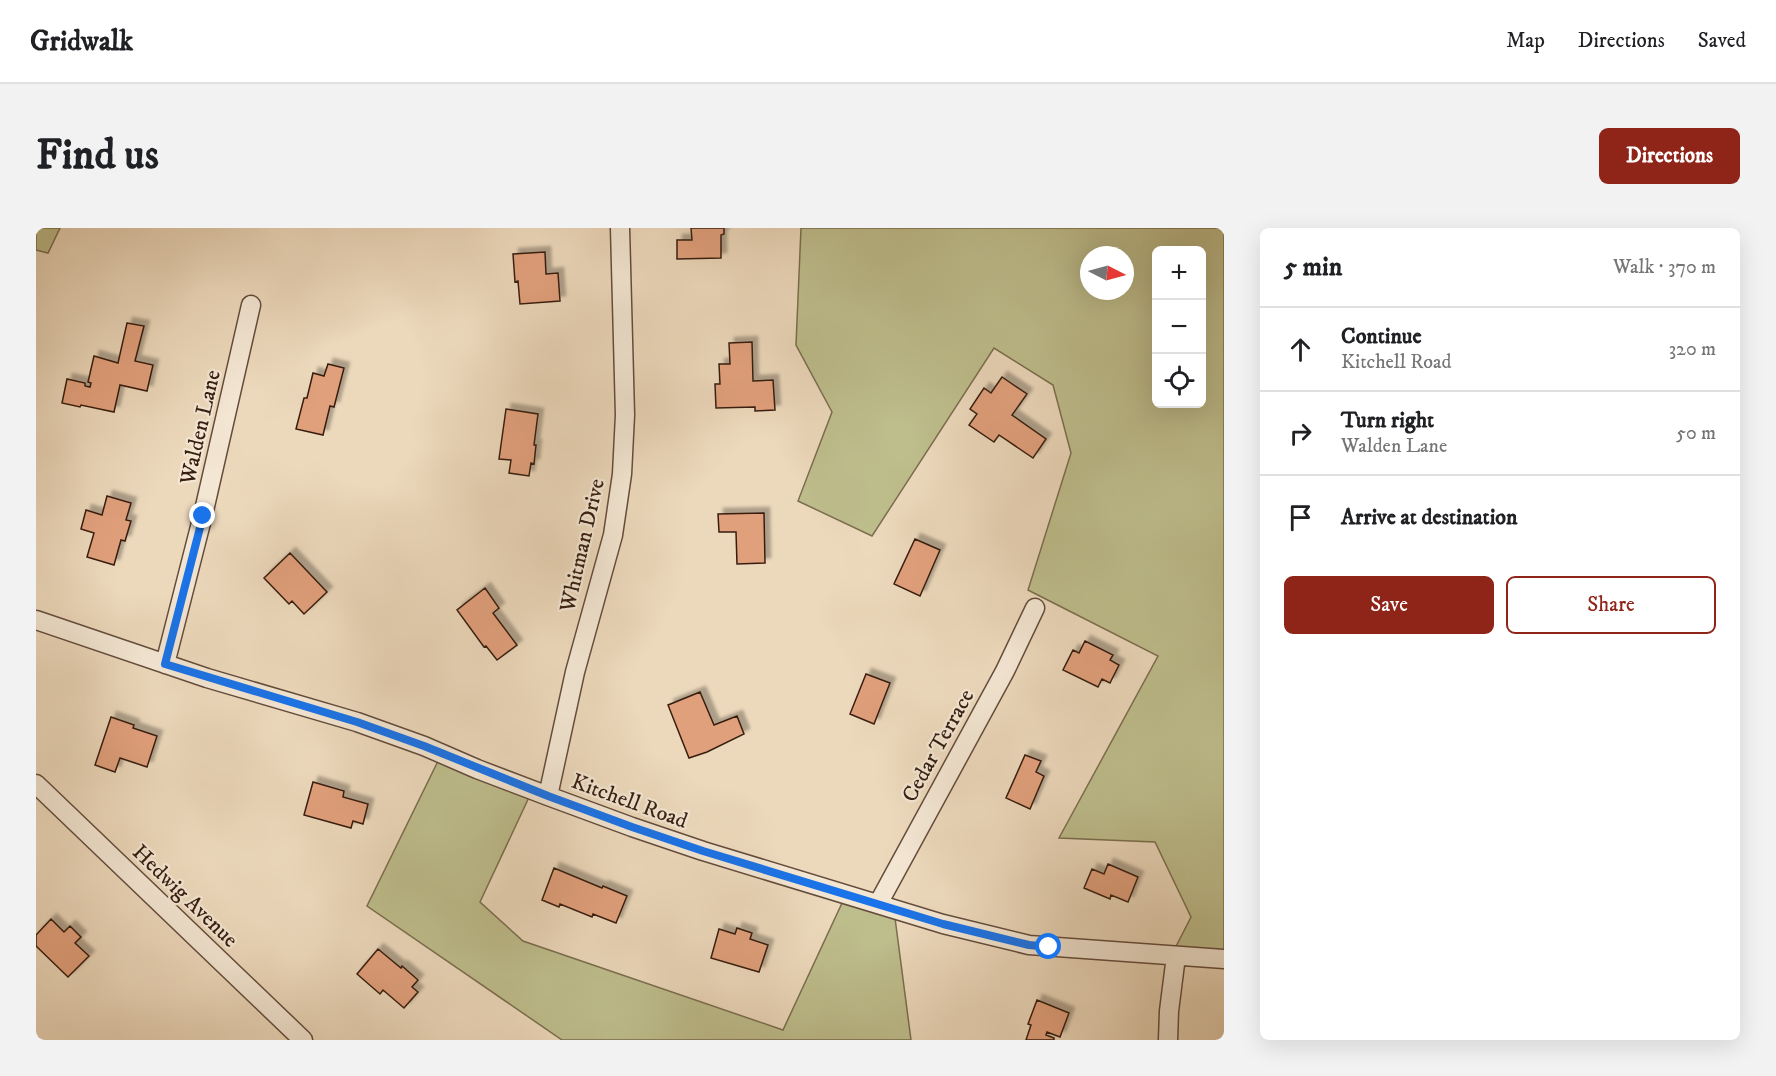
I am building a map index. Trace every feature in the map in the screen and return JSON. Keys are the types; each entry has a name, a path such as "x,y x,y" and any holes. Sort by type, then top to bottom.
{"street":[{"name":"Whitman Drive","path":"548,796 575,672 613,535 622,474 625,415 620,228"},
{"name":"Walden Lane","path":"165,664 203,516 251,305"},
{"name":"Cedar Terrace","path":"878,904 1005,671 1035,608"},
{"name":"Kitchell Road","path":"36,621 390,734 548,796 703,851 943,924 1029,945 1224,959"},
{"name":"Hedwig Avenue","path":"36,784 303,1040"},
{"path":"1168,1040 1176,956"}],"shaded area":[{"path":"36,228 60,228 48,253 36,250"},
{"path":"801,228 1224,228 1224,967 1167,964 1191,917 1155,842 1059,838 1158,656 1028,590 1071,453 1053,385 994,348 872,536 798,501 832,412 796,345"},
{"path":"440,757 531,793 480,902 523,941 783,1030 843,901 895,918 911,1040 562,1040 367,906"}],"building":[{"path":"691,228 724,228 724,234 721,235 721,258 677,259 677,240 692,240"},
{"path":"545,252 546,274 558,273 560,301 520,304 518,281 515,282 513,254"},
{"path":"127,323 144,326 135,361 153,365 147,391 120,385 114,412 62,403 67,379 85,383 85,386 90,387 91,383 88,382 94,356 118,363"},
{"path":"752,342 753,381 773,380 775,410 755,411 755,407 716,408 715,384 720,384 719,364 730,364 729,343"},
{"path":"328,364 344,368 334,407 330,406 323,435 296,429 313,373 324,376"},
{"path":"1002,377 1027,394 1012,415 1046,439 1033,458 999,435 994,442 969,425 977,414 970,409 984,388 991,393"},
{"path":"506,409 538,414 534,464 531,463 529,476 509,473 511,460 499,459"},
{"path":"107,496 131,503 126,520 131,521 125,541 121,540 114,565 87,557 94,533 81,529 86,510 102,515"},
{"path":"764,513 765,563 737,564 736,532 719,532 718,514"},
{"path":"915,539 940,550 920,596 894,584"},
{"path":"290,553 327,592 304,614 292,601 289,604 264,578"},
{"path":"485,588 499,608 493,613 517,645 497,660 486,646 484,647 457,610"},
{"path":"1085,641 1113,655 1110,660 1119,665 1110,683 1102,679 1098,687 1063,670 1073,650 1079,653"},
{"path":"866,674 890,683 874,724 850,714"},
{"path":"700,692 714,725 737,716 744,734 689,758 668,705"},
{"path":"111,717 157,736 147,767 120,758 115,772 95,765"},
{"path":"1025,755 1041,761 1036,772 1044,776 1030,809 1006,798"},
{"path":"313,782 344,791 343,797 368,804 363,824 353,821 351,828 304,815"},
{"path":"1108,864 1138,877 1128,902 1111,895 1110,899 1084,888 1092,869 1104,874"},
{"path":"554,868 627,896 616,923 542,900"},
{"path":"51,919 64,932 70,926 81,937 75,943 89,956 68,977 36,946 36,935"},
{"path":"737,928 752,933 750,939 768,945 759,972 711,958 719,929 735,934"},
{"path":"378,949 418,980 412,987 418,992 404,1008 383,990 380,994 357,974"},
{"path":"1037,1000 1069,1013 1060,1037 1047,1032 1046,1035 1054,1040 1026,1040 1031,1025 1028,1024"}],"route":[{"path":"203,516 165,664 357,722 424,746 548,796 703,851 943,924 1029,945 1049,947"}]}
